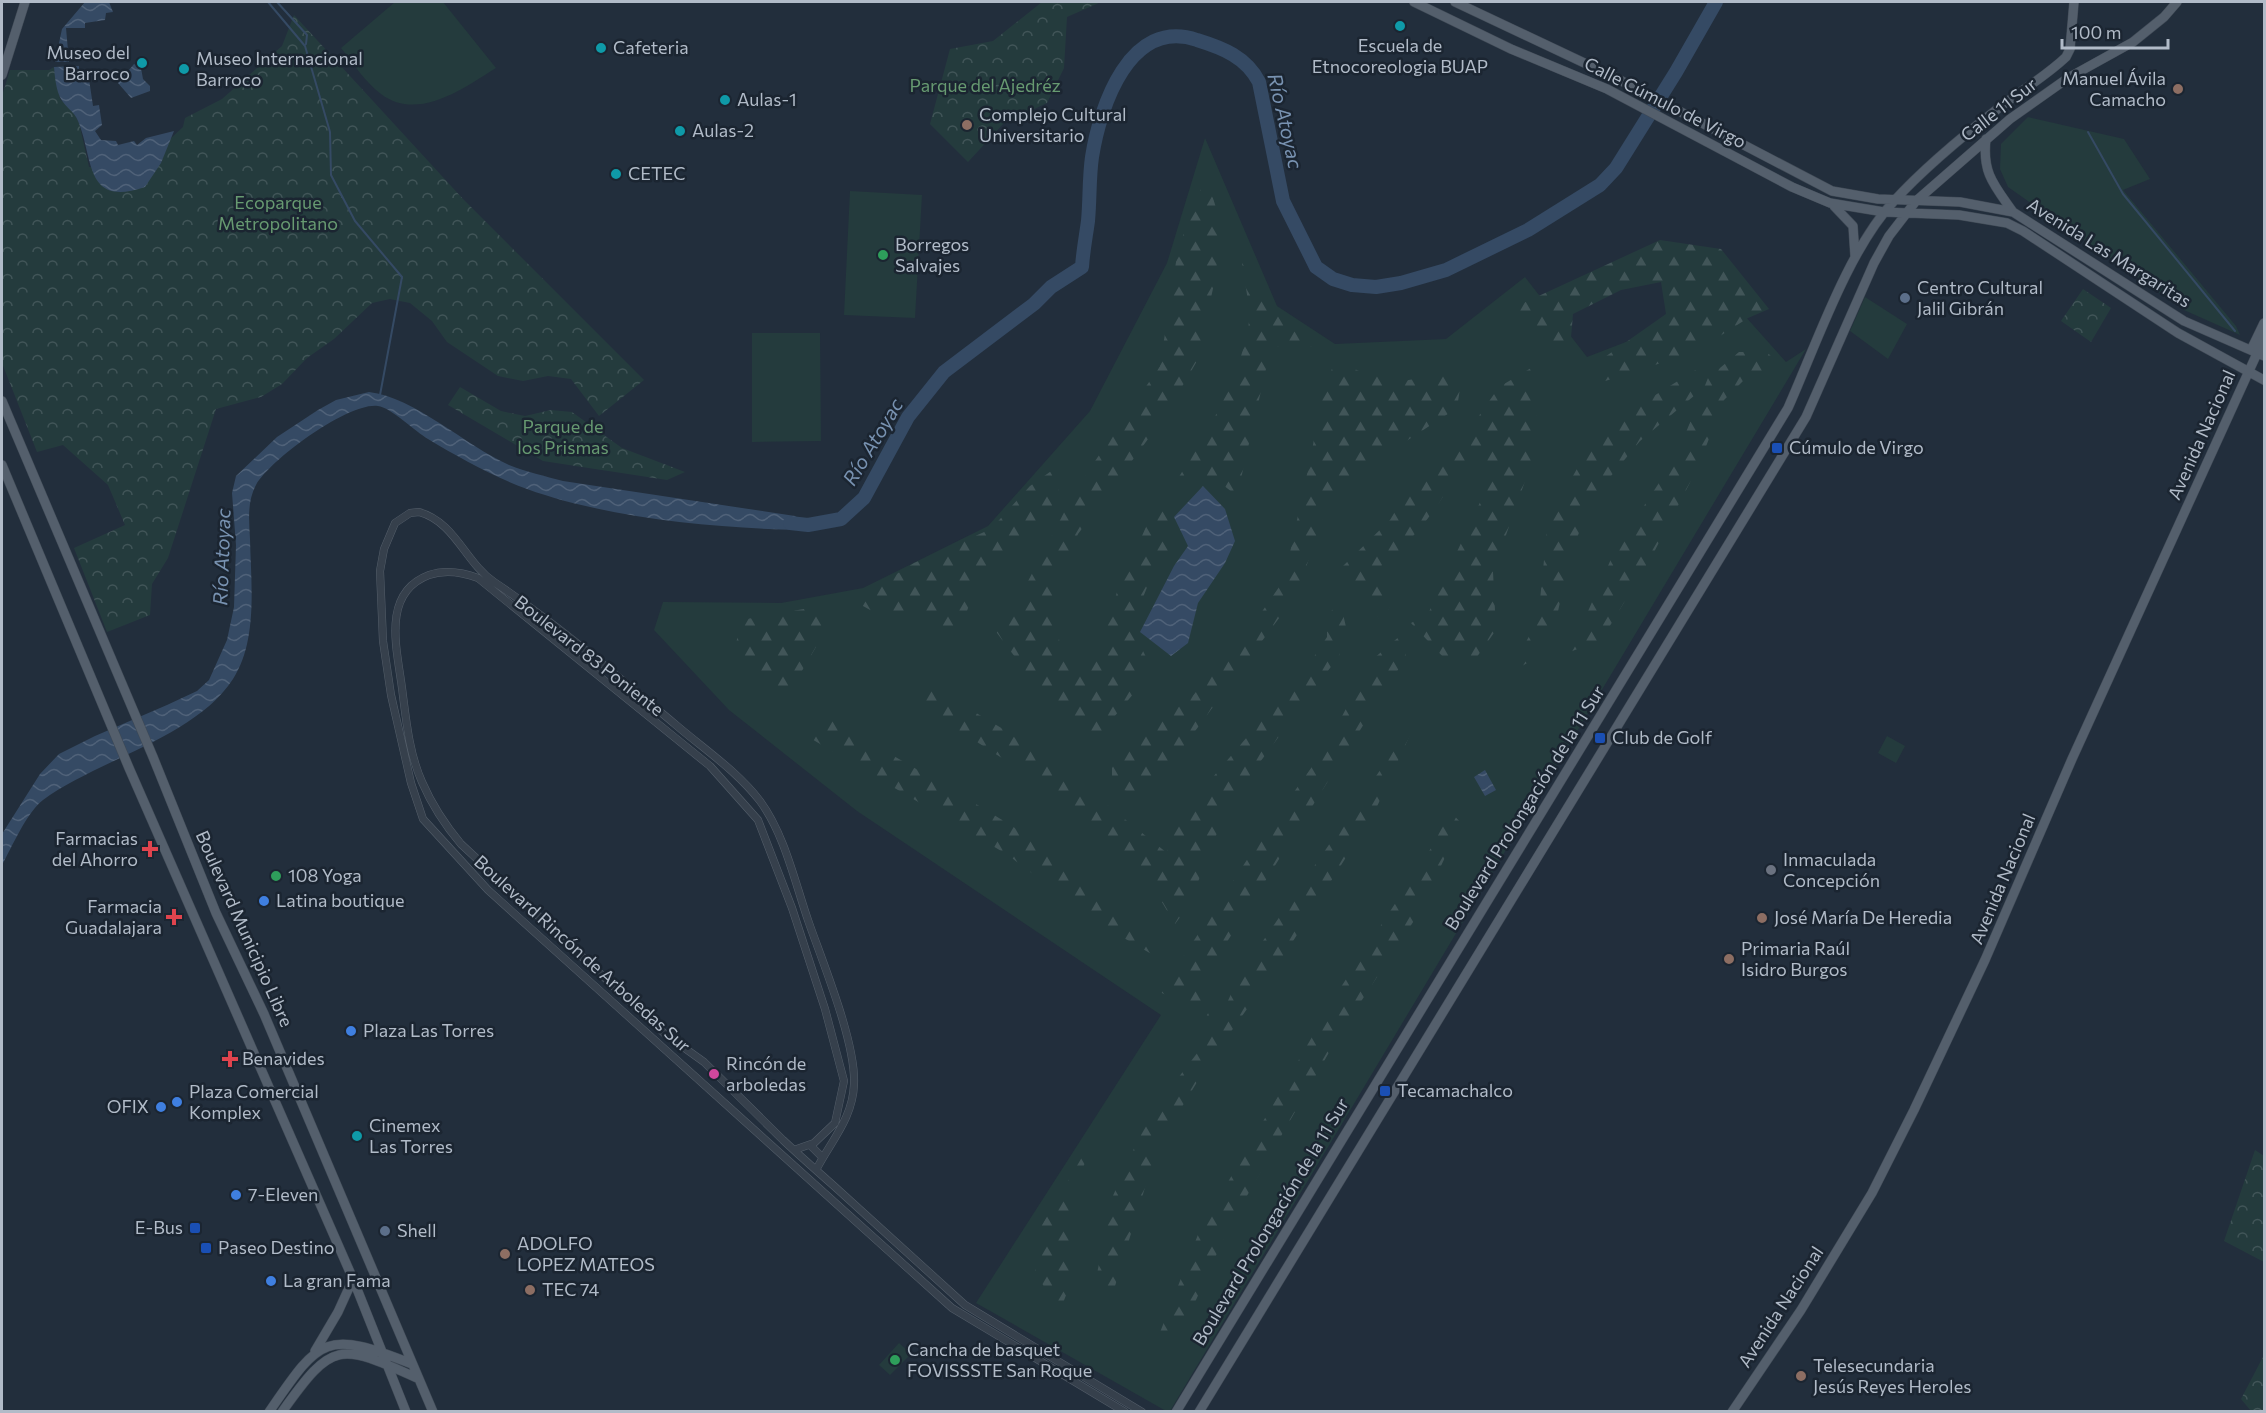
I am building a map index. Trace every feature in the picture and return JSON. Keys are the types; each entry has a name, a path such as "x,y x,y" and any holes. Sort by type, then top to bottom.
{"main road":[{"path":"2,75 26,2"},
{"name":"Calle Cúmulo de Virgo","path":"1414,2 1511,49 1607,89 1792,187 1830,203 1884,212 1906,213"},
{"name":"Calle Cúmulo de Virgo","path":"1455,2 1614,77 1832,191 1856,197 1894,200"},
{"name":"Calle 11 Sur","path":"1884,212 1937,160 2066,57 2070,49 2074,2"},
{"name":"Calle 11 Sur","path":"1906,213 1950,169 1986,139 2068,78 2133,42 2178,2"},
{"path":"1986,139 1984,158 1987,174 2013,212"},
{"path":"1937,160 1950,169"},
{"name":"Avenida Las Margaritas","path":"1894,200 1960,202 2013,212 2184,321 2257,353"},
{"path":"1830,203 1847,218 1852,226 1855,256"},
{"name":"Boulevard Prolongación de la 11 Sur","path":"1176,1412 1788,408 1855,256 1884,212"},
{"name":"Avenida Las Margaritas","path":"1906,213 1959,215 2007,224 2024,231 2178,333 2265,380"},
{"name":"Boulevard Prolongación de la 11 Sur","path":"1199,1412 1806,417 1874,263 1889,236 1906,213"},
{"name":"Avenida Nacional","path":"2257,353 2265,323"},
{"name":"Avenida Nacional","path":"1732,1412 1813,1291 1872,1193 1914,1110 1985,960 2072,759 2265,338"},
{"name":"Boulevard Municipio Libre","path":"2,401 153,757 216,914 264,1014 417,1378 434,1412"},
{"path":"2,465 129,768 353,1279 406,1412"},
{"path":"315,1352 342,1306 353,1279"},
{"path":"269,1412 305,1360 330,1345 349,1344 380,1351 412,1364"},
{"path":"282,1412 316,1367 330,1357 354,1354 417,1378"}],"street":[{"name":"Boulevard 83 Poniente","path":"454,855 423,819 411,783 391,695 383,641 380,571 384,549 395,523 410,513 430,515 452,533 482,574 546,617 619,677 750,789 769,816 780,841 836,1004 853,1066 855,1083 848,1116 816,1170"},
{"name":"Boulevard 83 Poniente","path":"461,844 444,825 421,780 406,725 396,637 397,608 401,597 422,578 448,571 464,572 478,578 710,766 749,807 770,846 825,1009 842,1071 843,1091 835,1123 810,1146"},
{"path":"538,626 546,617"},
{"path":"611,687 619,677"},
{"name":"Boulevard Rincón de Arboledas Sur","path":"461,844 665,1034 704,1062 783,1140 965,1305 1142,1412"},
{"name":"Boulevard Rincón de Arboledas Sur","path":"454,855 488,890 960,1314 1125,1412"},
{"path":"825,1009 836,1004"},
{"path":"776,1148 783,1140"},
{"path":"794,1150 810,1146 822,1157"}],"green space":[{"path":"395,2 443,2 496,68 455,92 425,103 410,105 395,102 381,94 364,78 341,48"},
{"name":"Parque del Ajedréz","path":"1042,2 1101,2 1067,17 1064,68 1047,103 1003,124 968,162 930,124 950,49 993,41"},
{"name":"Ecoparque Metropolitano","path":"294,15 463,199 644,380 599,416 571,379 548,376 523,381 498,376 447,342 432,321 410,303 390,299 372,303 334,339 307,358 282,384 261,397 216,409 168,558 152,584 150,615 107,632 74,548 125,525 108,485 63,445 37,452 2,363 2,96 10,70 49,70 54,67 60,99 73,111 79,123 89,167 161,163 168,141 183,127 185,118 222,99 282,46"},
{"path":"2028,117 2124,139 2150,179 2123,190 2236,326 2240,335 2184,310 2008,187 2000,169 2001,144"},
{"path":"1205,138 1277,306 1335,344 1446,339 1525,277 1587,357 1675,323 1736,306 1786,362 1806,349 1170,1411 1166,1411 976,1303 1161,1015 857,811 729,710 654,630 663,602 781,603 863,588 988,526 1090,411 1167,263"},
{"path":"1206,175 1220,221 1216,275 1197,361 1165,416 1078,534 1052,592 1062,659 1072,661 1097,659 1117,592 1150,518 1168,502 1175,548 1152,575 1131,627 1149,663 1139,687 1104,729 1095,745 1054,709 991,625 1016,604 1078,486 1160,366 1178,249"},
{"name":"Borregos Salvajes","path":"850,191 922,195 915,318 844,315"},
{"path":"1660,240 1721,249 1769,309 1748,318 1695,352 1596,384 1602,359 1666,314 1661,282 1621,290 1573,314 1570,349 1544,345 1515,307"},
{"path":"1242,263 1285,326 1324,347 1271,347 1237,496 1218,481 1194,474 1175,483 1219,409 1237,369 1249,321"},
{"path":"2083,289 2111,308 2091,342 2061,321"},
{"path":"1865,297 1907,324 1888,359 1850,331"},
{"path":"752,333 820,333 821,441 752,442"},
{"path":"1739,352 1767,352 1782,368 1746,378 1724,400 1698,467 1652,556 1602,639 1570,652 1615,550 1676,457 1708,378"},
{"path":"1336,360 1361,372 1399,382 1438,374 1461,382 1457,408 1348,479 1326,508 1297,594 1181,750 1141,796 1112,786 1112,750 1189,700 1247,633 1284,580 1312,451 1322,391"},
{"path":"1702,366 1695,395 1640,441 1592,499 1570,556 1557,616 1531,661 1509,673 1538,620 1548,520 1582,460 1628,412"},
{"path":"1531,368 1538,426 1531,464 1493,572 1496,630 1474,661 1445,659 1411,623 1428,614 1483,496 1483,464 1461,467 1425,522 1405,545 1380,567 1390,606 1382,623 1343,566 1390,520 1416,477 1467,433 1499,387"},
{"name":"Parque de los Prismas","path":"460,387 501,411 525,416 551,410 572,412 622,448 685,472 667,480 543,461 448,405"},
{"path":"1064,462 1056,502 979,575 963,623 953,639 921,614 881,616 854,601 914,563 991,529 1030,486"},
{"path":"1340,601 1346,627 1339,656 1228,805 1189,905 1175,924 1144,872 1061,796 907,697 926,683 1003,729 1096,796 1167,853 1173,824 1310,663 1327,637 1327,616"},
{"path":"821,606 823,635 796,681 779,694 748,663 736,644 741,620"},
{"path":"1401,635 1406,657 1198,988 1210,1018 1160,992 1264,834 1324,750 1372,660"},
{"path":"1422,709 1374,813 1276,968 1208,1064 1157,1148 1112,1296 1095,1284 1112,1198 1148,1117 1215,1030 1239,976"},
{"path":"828,718 1043,846 1069,865 1118,908 1160,959 1093,920 1008,855 810,738"},
{"path":"1887,736 1905,746 1896,763 1878,753"},
{"path":"1449,810 1461,823 1419,913 1339,1035 1228,1229 1191,1311 1152,1353 1199,1232 1341,987 1435,842"},
{"path":"1100,1127 1069,1201 1072,1280 1059,1313 1035,1271 1037,1233"},
{"path":"2255,1150 2264,1156 2264,1262 2224,1241"},
{"name":"Cancha de basquet FOVISSSTE San Roque","path":"899,1343 911,1354 890,1375 879,1365"},
{"path":"2264,1355 2264,1411 2251,1411 2241,1399"}],"water":[{"path":"85,2 109,2 113,12 106,13 105,20 85,23 85,28 66,28 69,62 55,62 62,29"},
{"path":"134,64 141,68 143,79 150,86 150,91 131,98 118,83"},
{"path":"79,66 79,80 89,79 93,106 99,105 102,125 95,131 101,140 116,141 118,145 134,141 137,145 146,138 174,131 161,163 145,187 125,192 111,191 101,185 95,176 78,121 61,99 55,80 54,67"},
{"path":"369,392 386,396 422,412 492,457 529,472 563,481 795,516 808,525 799,530 697,524 626,514 558,499 527,489 464,460 428,439 383,407 365,407 348,413 293,448 264,474 253,491 249,511 252,593 250,629 241,664 233,679 216,699 195,717 171,732 90,772 43,800 26,821 2,865 2,834 40,774 59,754 197,691 209,680 227,640 234,607 236,545 232,493 236,476 277,437 318,410 336,400"},
{"path":"1203,486 1225,509 1235,541 1225,563 1198,603 1188,643 1171,656 1140,632 1174,566 1188,546 1174,517"},
{"path":"1485,770 1496,790 1485,796 1474,777"}],"waterway":[{"path":"268,2 305,46 330,132 331,175 355,221 402,277 380,395"},
{"path":"277,2 307,35 306,44"},
{"name":"Río Atoyac","path":"790,523 808,525 841,519 864,498 908,417 944,372 1034,304 1051,287 1082,267 1088,221 1092,157 1102,114 1122,71 1136,53 1153,41 1174,36 1216,46 1241,60 1254,73 1259,82 1283,201 1316,267 1333,279 1352,285 1376,287 1401,283 1446,270 1528,230 1600,185 1616,168 1676,72 1716,2"},
{"path":"2088,132 2123,194 2235,331"}],"place":[{"name":"Escuela de Etnocoreologia BUAP","path":"1400,26"},
{"name":"Cafeteria","path":"601,48"},
{"name":"Museo del Barroco","path":"142,63"},
{"name":"Museo Internacional Barroco","path":"184,69"},
{"name":"Manuel Ávila Camacho","path":"2178,89"},
{"name":"Aulas-1","path":"725,100"},
{"name":"Complejo Cultural Universitario","path":"967,125"},
{"name":"Aulas-2","path":"680,131"},
{"name":"CETEC","path":"616,174"},
{"name":"Borregos Salvajes","path":"883,255"},
{"name":"Centro Cultural Jalil Gibrán","path":"1905,298"},
{"name":"Cúmulo de Virgo","path":"1777,448"},
{"name":"Club de Golf","path":"1600,738"},
{"name":"Farmacias del Ahorro","path":"150,849"},
{"name":"Inmaculada Concepción","path":"1771,870"},
{"name":"108 Yoga","path":"276,876"},
{"name":"Latina boutique","path":"264,901"},
{"name":"Farmacia Guadalajara","path":"174,917"},
{"name":"José María De Heredia","path":"1762,918"},
{"name":"Primaria Raúl Isidro Burgos","path":"1729,959"},
{"name":"Plaza Las Torres","path":"351,1031"},
{"name":"Benavides","path":"230,1059"},
{"name":"Rincón de arboledas","path":"714,1074"},
{"name":"Tecamachalco","path":"1385,1091"},
{"name":"Plaza Comercial Komplex","path":"177,1102"},
{"name":"OFIX","path":"161,1107"},
{"name":"Cinemex Las Torres","path":"357,1136"},
{"name":"7-Eleven","path":"236,1195"},
{"name":"E-Bus","path":"195,1228"},
{"name":"Shell","path":"385,1231"},
{"name":"Paseo Destino","path":"206,1248"},
{"name":"ADOLFO LOPEZ MATEOS","path":"505,1254"},
{"name":"La gran Fama","path":"271,1281"},
{"name":"TEC 74","path":"530,1290"},
{"name":"Cancha de basquet FOVISSSTE San Roque","path":"895,1360"},
{"name":"Telesecundaria Jesús Reyes Heroles","path":"1801,1376"}]}
